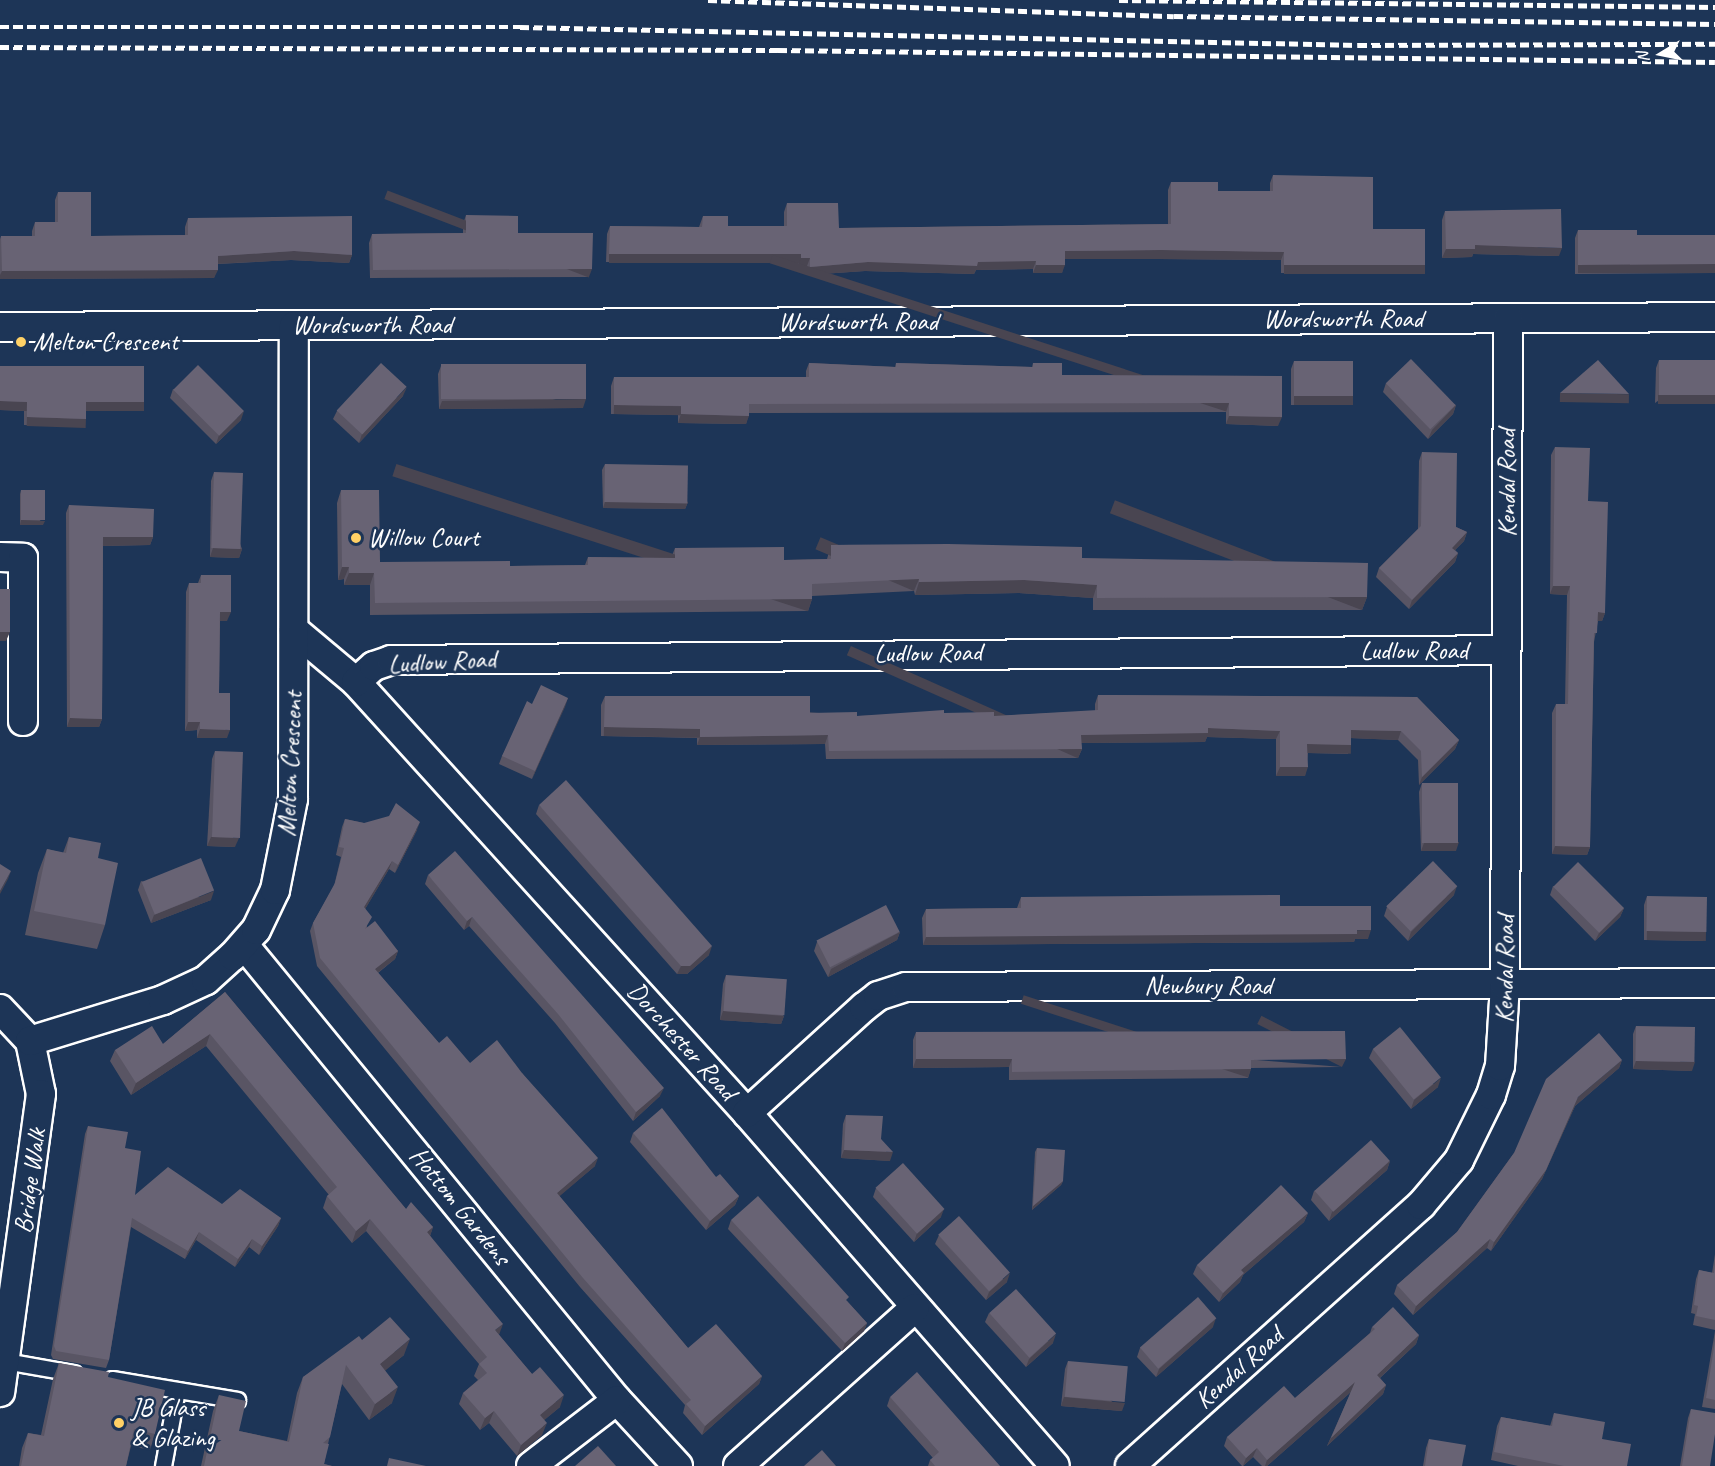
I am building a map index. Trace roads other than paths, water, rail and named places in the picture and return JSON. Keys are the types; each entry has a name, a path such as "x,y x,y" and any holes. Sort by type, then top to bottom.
{"street":[{"name":"Wordsworth Road","path":"0,327 1715,317"},
{"name":"Kendal Road","path":"1130,1466 1440,1184 1459,1160 1491,1095 1500,1066 1505,985 1508,318"},
{"name":"Melton Crescent","path":"30,1041 187,989 220,969 244,945 275,890 289,830 294,789 294,326"},
{"path":"0,556 23,558 23,721"},
{"name":"Dorchester Road","path":"294,630 356,681 747,1113 1055,1466"},
{"name":"Ludlow Road","path":"356,681 374,666 391,660 1506,650"},
{"name":"Hottom Gardens","path":"244,945 617,1400 678,1466"},
{"name":"Newbury Road","path":"747,1113 864,1007 878,996 906,987 1715,983"},
{"path":"0,1009 30,1041"},
{"name":"Bridge Walk","path":"0,1392 41,1094 39,1070 30,1041"},
{"path":"738,1466 915,1308"},
{"path":"531,1466 617,1400"}],"lane":[{"path":"5,1343 91,1376 240,1401"},
{"path":"163,1466 177,1390"}],"railway":[{"path":"708,0 1174,16 1715,24"},
{"path":"1119,0 1715,7"},
{"path":"0,27 520,27 1358,45 1715,44"},
{"path":"0,47 778,50 1715,62"}],"place":[{"name":"Melton Crescent","path":"21,342"},
{"name":"Willow Court","path":"356,538"},
{"name":"JB Glass & Glazing","path":"119,1423"}]}
